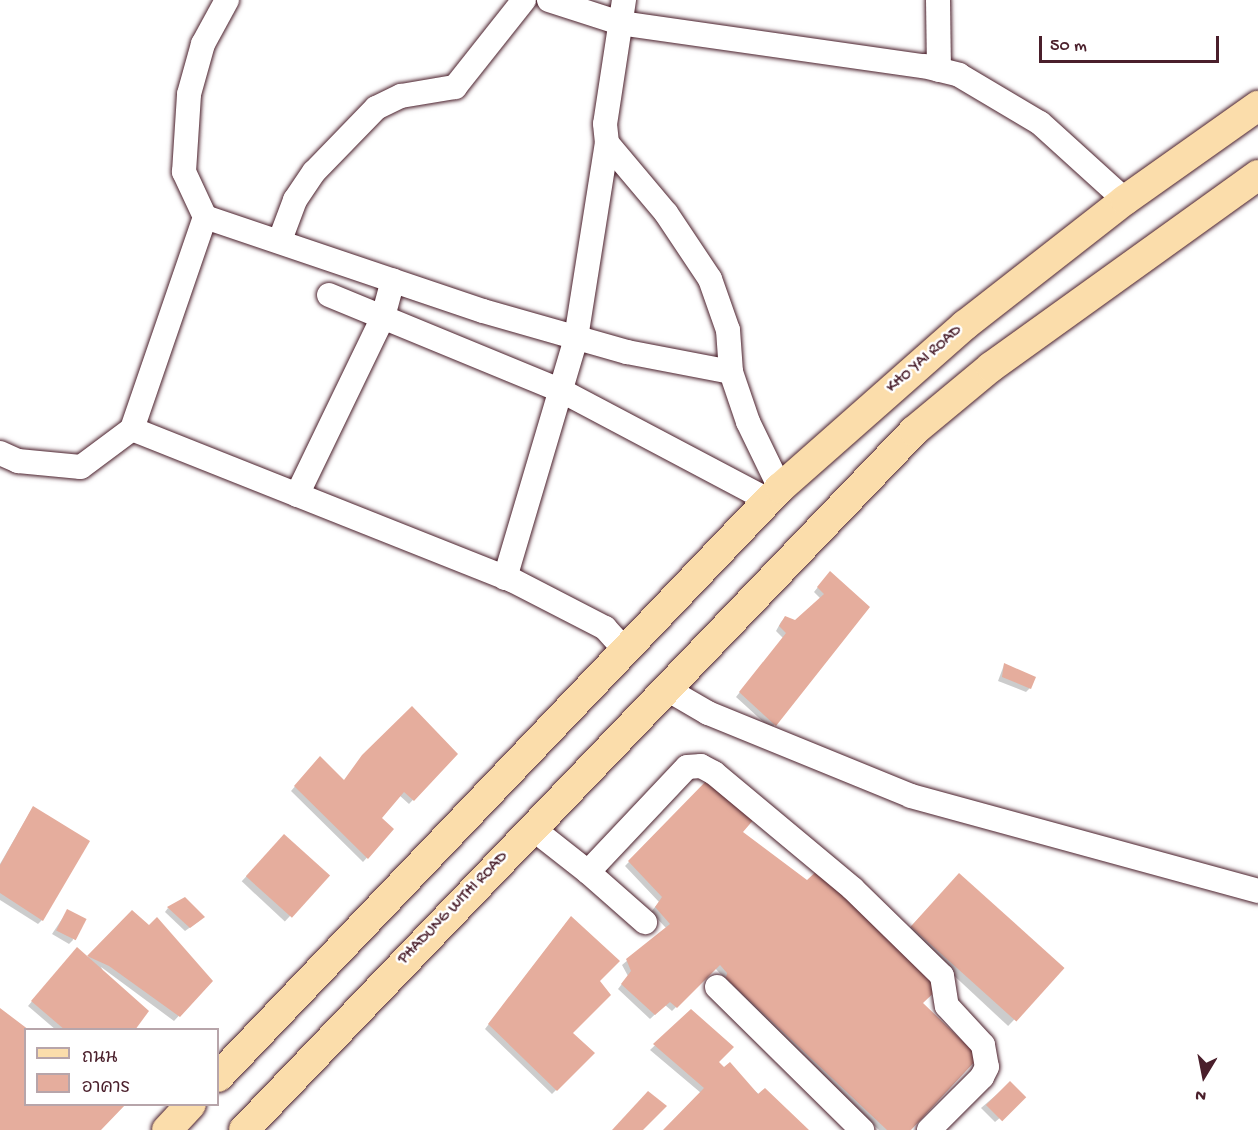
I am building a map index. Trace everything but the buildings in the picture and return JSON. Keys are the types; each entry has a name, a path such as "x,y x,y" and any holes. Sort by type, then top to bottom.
{"main road":[{"name":"KHO YAI ROAD","path":"625,650 774,494 965,325 1125,200 1258,106"},
{"path":"665,688 914,431 991,367 1258,175"},
{"path":"219,1076 625,650"},
{"name":"PHADUNG WITHI ROAD","path":"244,1130 665,688"},
{"path":"167,1130 189,1106"}],"street":[{"path":"0,453 18,461 81,467 132,429 205,217 184,172 189,94 203,44 227,0"},
{"path":"280,240 295,200 314,171 376,108 401,96 455,87 524,0"},
{"path":"549,0 959,75 1041,123 1125,200"},
{"path":"938,0 939,70"},
{"path":"505,578 576,338 607,142 605,124 622,12"},
{"path":"607,142 666,213 710,279 728,330 731,372 774,494"},
{"path":"205,217 280,240 483,311 627,352 731,372"},
{"path":"297,495 383,317 393,280"},
{"path":"329,295 560,390 774,494"},
{"path":"132,429 505,578 604,628 625,650"},
{"path":"665,688 708,713 911,796 1258,891"},
{"path":"588,872 687,767 701,766 714,773 853,889 942,976 947,1006 983,1045 987,1067 982,1077 929,1130"},
{"path":"532,828 588,872 645,922"},
{"path":"717,987 862,1130"}]}
